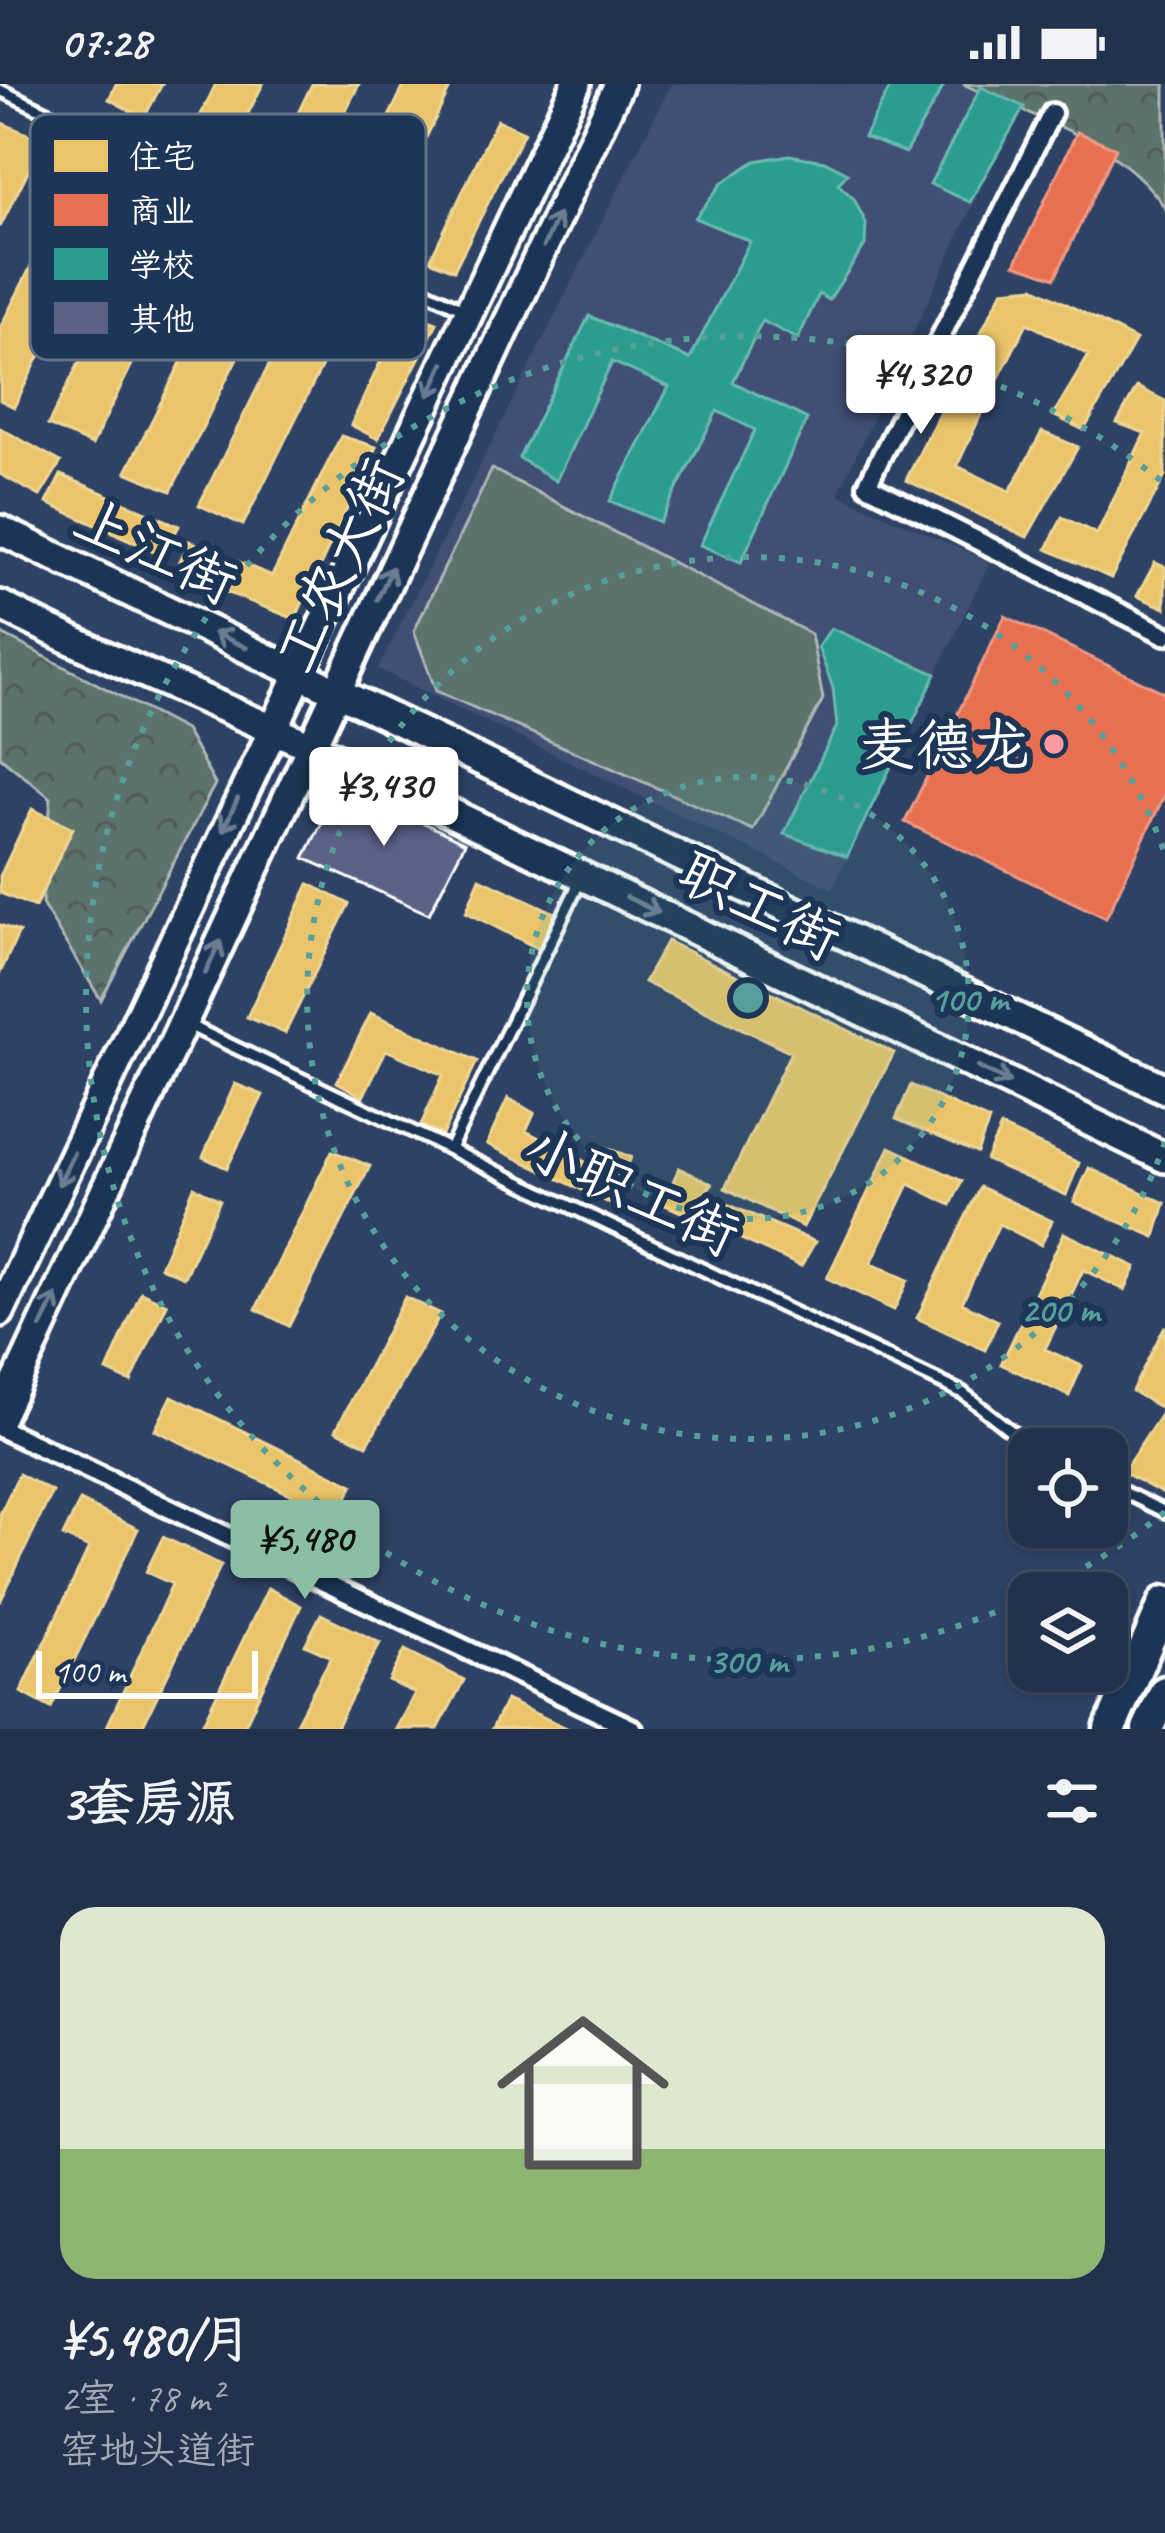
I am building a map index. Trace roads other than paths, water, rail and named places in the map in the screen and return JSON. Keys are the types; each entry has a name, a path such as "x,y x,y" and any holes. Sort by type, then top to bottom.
{"highway":[{"path":"1110,1729 1165,1603"},
{"path":"1148,1729 1165,1692"}],"main road":[{"name":"工农大街","path":"0,1312 576,84"},
{"name":"工农大街","path":"0,1417 619,84"},
{"name":"上江街","path":"0,530 336,689"},
{"name":"上江街","path":"0,605 92,652 310,746"},
{"name":"职工街","path":"336,689 1165,1089"},
{"name":"职工街","path":"310,746 1165,1158"}],"street":[{"path":"1052,113 867,485 1165,635"},
{"path":"0,1428 633,1729"}],"lane":[{"path":"0,90 51,114"},
{"path":"426,291 468,311"},
{"path":"449,1149 582,875"},
{"name":"小职工街","path":"183,1023 963,1393 1008,1428"},
{"path":"1128,1494 1165,1512"}],"place":[{"name":"麦德龙","path":"1054,744"}]}
